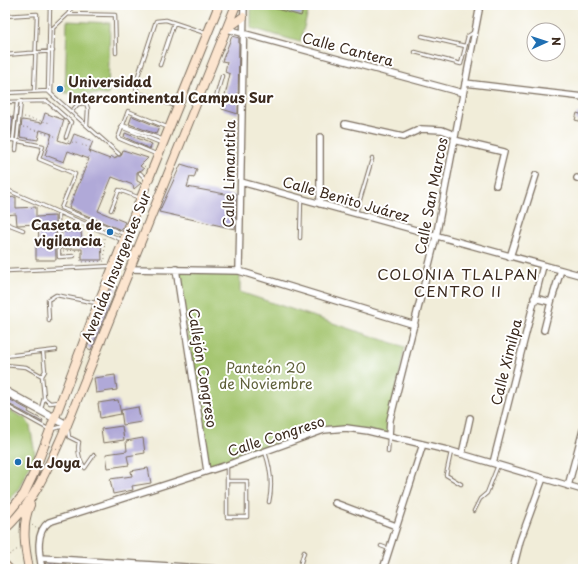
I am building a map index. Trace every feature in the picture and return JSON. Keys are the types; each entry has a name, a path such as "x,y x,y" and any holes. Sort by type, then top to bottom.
{"main road":[{"name":"Avenida Insurgentes Sur","path":"6,516 28,487 147,180 219,5"},
{"name":"Avenida Insurgentes Sur","path":"5,528 22,512 36,491 67,424 236,5"},
{"path":"227,28 243,17"},
{"path":"29,569 25,543 26,518 28,509 36,491"},
{"path":"5,565 9,569"}],"street":[{"name":"Calle Limantitla","path":"239,271 244,5"},
{"name":"Calle San Marcos","path":"389,436 390,420 436,237 480,5"},
{"name":"Calle Cantera","path":"227,28 463,93"},
{"path":"465,83 583,97"},
{"path":"345,124 403,137 421,129 442,130 455,137 504,152 496,185"},
{"path":"320,137 320,204"},
{"path":"510,257 536,174"},
{"name":"Calle Benito Juárez","path":"241,182 436,237 583,276"},
{"name":"Calle Ximilpa","path":"496,464 534,298 543,266"},
{"path":"129,269 239,271 415,325"},
{"name":"Callejón Congreso","path":"176,269 207,471"},
{"path":"544,330 561,270"},
{"path":"534,298 551,302"},
{"path":"5,391 67,424"},
{"path":"462,454 470,418"},
{"name":"Calle Congreso","path":"41,532 44,526 49,522 227,465 265,450 324,430 346,428 368,430 462,454 583,490"},
{"path":"568,486 583,430"},
{"path":"383,569 423,444"},
{"path":"513,569 520,541 543,478"},
{"path":"335,503 396,526"},
{"path":"41,532 40,558 42,569"},
{"path":"40,558 218,569"}],"lane":[{"path":"50,5 53,51 51,94"},
{"path":"48,91 51,28 68,14 72,5"},
{"path":"5,16 37,14 34,91"},
{"path":"68,14 115,15 116,53"},
{"path":"178,107 138,93 135,85 156,21 166,20 207,34"},
{"path":"160,65 174,23"},
{"path":"416,52 461,64 468,36 475,31"},
{"path":"422,36 465,46"},
{"path":"5,55 53,51"},
{"path":"199,97 215,101 222,76"},
{"path":"5,93 48,91 119,154"},
{"path":"5,102 47,100 71,122 66,137"},
{"path":"16,150 21,101"},
{"path":"13,140 17,102"},
{"path":"70,112 78,104 86,103 88,109 87,126"},
{"path":"158,155 118,138 121,126 128,111 169,128"},
{"path":"121,126 163,142"},
{"path":"5,140 13,140 43,146 39,159 75,174 60,208 124,242 134,255"},
{"path":"356,214 372,159"},
{"path":"140,173 147,180"},
{"path":"5,189 58,214 124,242"},
{"path":"111,210 119,190 140,198"},
{"path":"300,238 301,199"},
{"path":"58,214 59,257 74,256"},
{"path":"5,223 23,230"},
{"path":"7,271 114,266"},
{"path":"49,321 48,300 56,296 98,304"},
{"path":"5,356 56,350"},
{"path":"40,410 44,399 42,376 45,371 43,352"},
{"path":"5,365 26,366 42,376"},
{"path":"44,399 50,403 61,401"},
{"path":"5,405 50,430 67,424 69,437 79,442 78,449 82,464 85,468 94,455"},
{"path":"388,452 389,436"},
{"path":"265,450 271,471 271,494 269,502"},
{"path":"451,452 446,475 461,484"},
{"path":"474,511 480,499 487,493 496,464"},
{"path":"227,465 227,481 227,517 247,517 247,481 227,481"},
{"path":"381,546 389,550"},
{"path":"299,569 304,552"}],"path":[{"path":"5,115 16,116"},
{"path":"20,116 51,123"},
{"path":"31,129 79,144"},
{"path":"41,443 61,450"},
{"path":"26,518 41,532"},
{"path":"5,558 25,543"}],"green space":[{"path":"251,5 310,5 300,42 251,28"},
{"path":"67,21 110,23 108,95 65,93"},
{"name":"Panteón 20 de Noviembre","path":"178,271 240,273 240,292 405,347 387,435 366,430 323,429 208,470"},
{"name":"La Joya","path":"5,408 26,419 30,426 35,454 19,488 5,505"}],"building":[{"path":"305,5 301,16 266,6"},
{"path":"232,36 239,38 238,114 222,109 230,74 225,72 227,62 222,61"},
{"path":"45,113 64,120 58,140 70,144 74,134 93,141 89,151 110,159 111,156 115,159 117,156 121,156 123,150 148,158 140,166 144,169 137,172 137,181 141,183 134,189 133,185 112,177 98,211 125,222 121,230 69,208 89,159 68,151 64,162 45,155 52,134 40,130 38,140 20,137 22,120 42,123"},
{"path":"577,113 583,115 583,122 575,120"},
{"path":"5,116 13,117 11,135 5,135"},
{"path":"132,116 159,127 156,134 129,124"},
{"path":"125,133 152,144 150,149 124,137"},
{"path":"181,164 197,169 194,178 190,177 187,187 236,196 235,229 159,212"},
{"path":"16,197 16,208 36,207 36,217 55,216 56,260 36,260 36,243 39,243 38,224 17,225 16,214 5,215 5,198"},
{"path":"81,231 82,241 101,242 102,260 82,260 82,249 62,249 61,232"},
{"path":"112,285 117,287 91,350 87,348"},
{"path":"115,375 117,390 96,393 94,378"},
{"path":"5,397 29,410 28,412 43,420 42,422 5,402"},
{"path":"118,400 121,414 100,418 98,403"},
{"path":"138,407 141,422 123,425 121,410"},
{"path":"122,426 124,440 103,443 101,429"},
{"path":"143,438 145,453 127,456 129,465 108,468 106,454 127,451 126,441"},
{"path":"148,468 151,483 132,486 133,490 113,494 110,479 132,476 131,471"},
{"path":"45,563 66,564 66,569 47,569"}],"place":[{"name":"Universidad Intercontinental Campus Sur","path":"60,89"},
{"name":"Caseta de vigilancia","path":"110,232"},
{"name":"La Joya","path":"18,462"}],"district":[{"name":"COLONIA TLALPAN CENTRO II","path":"458,282"}]}
